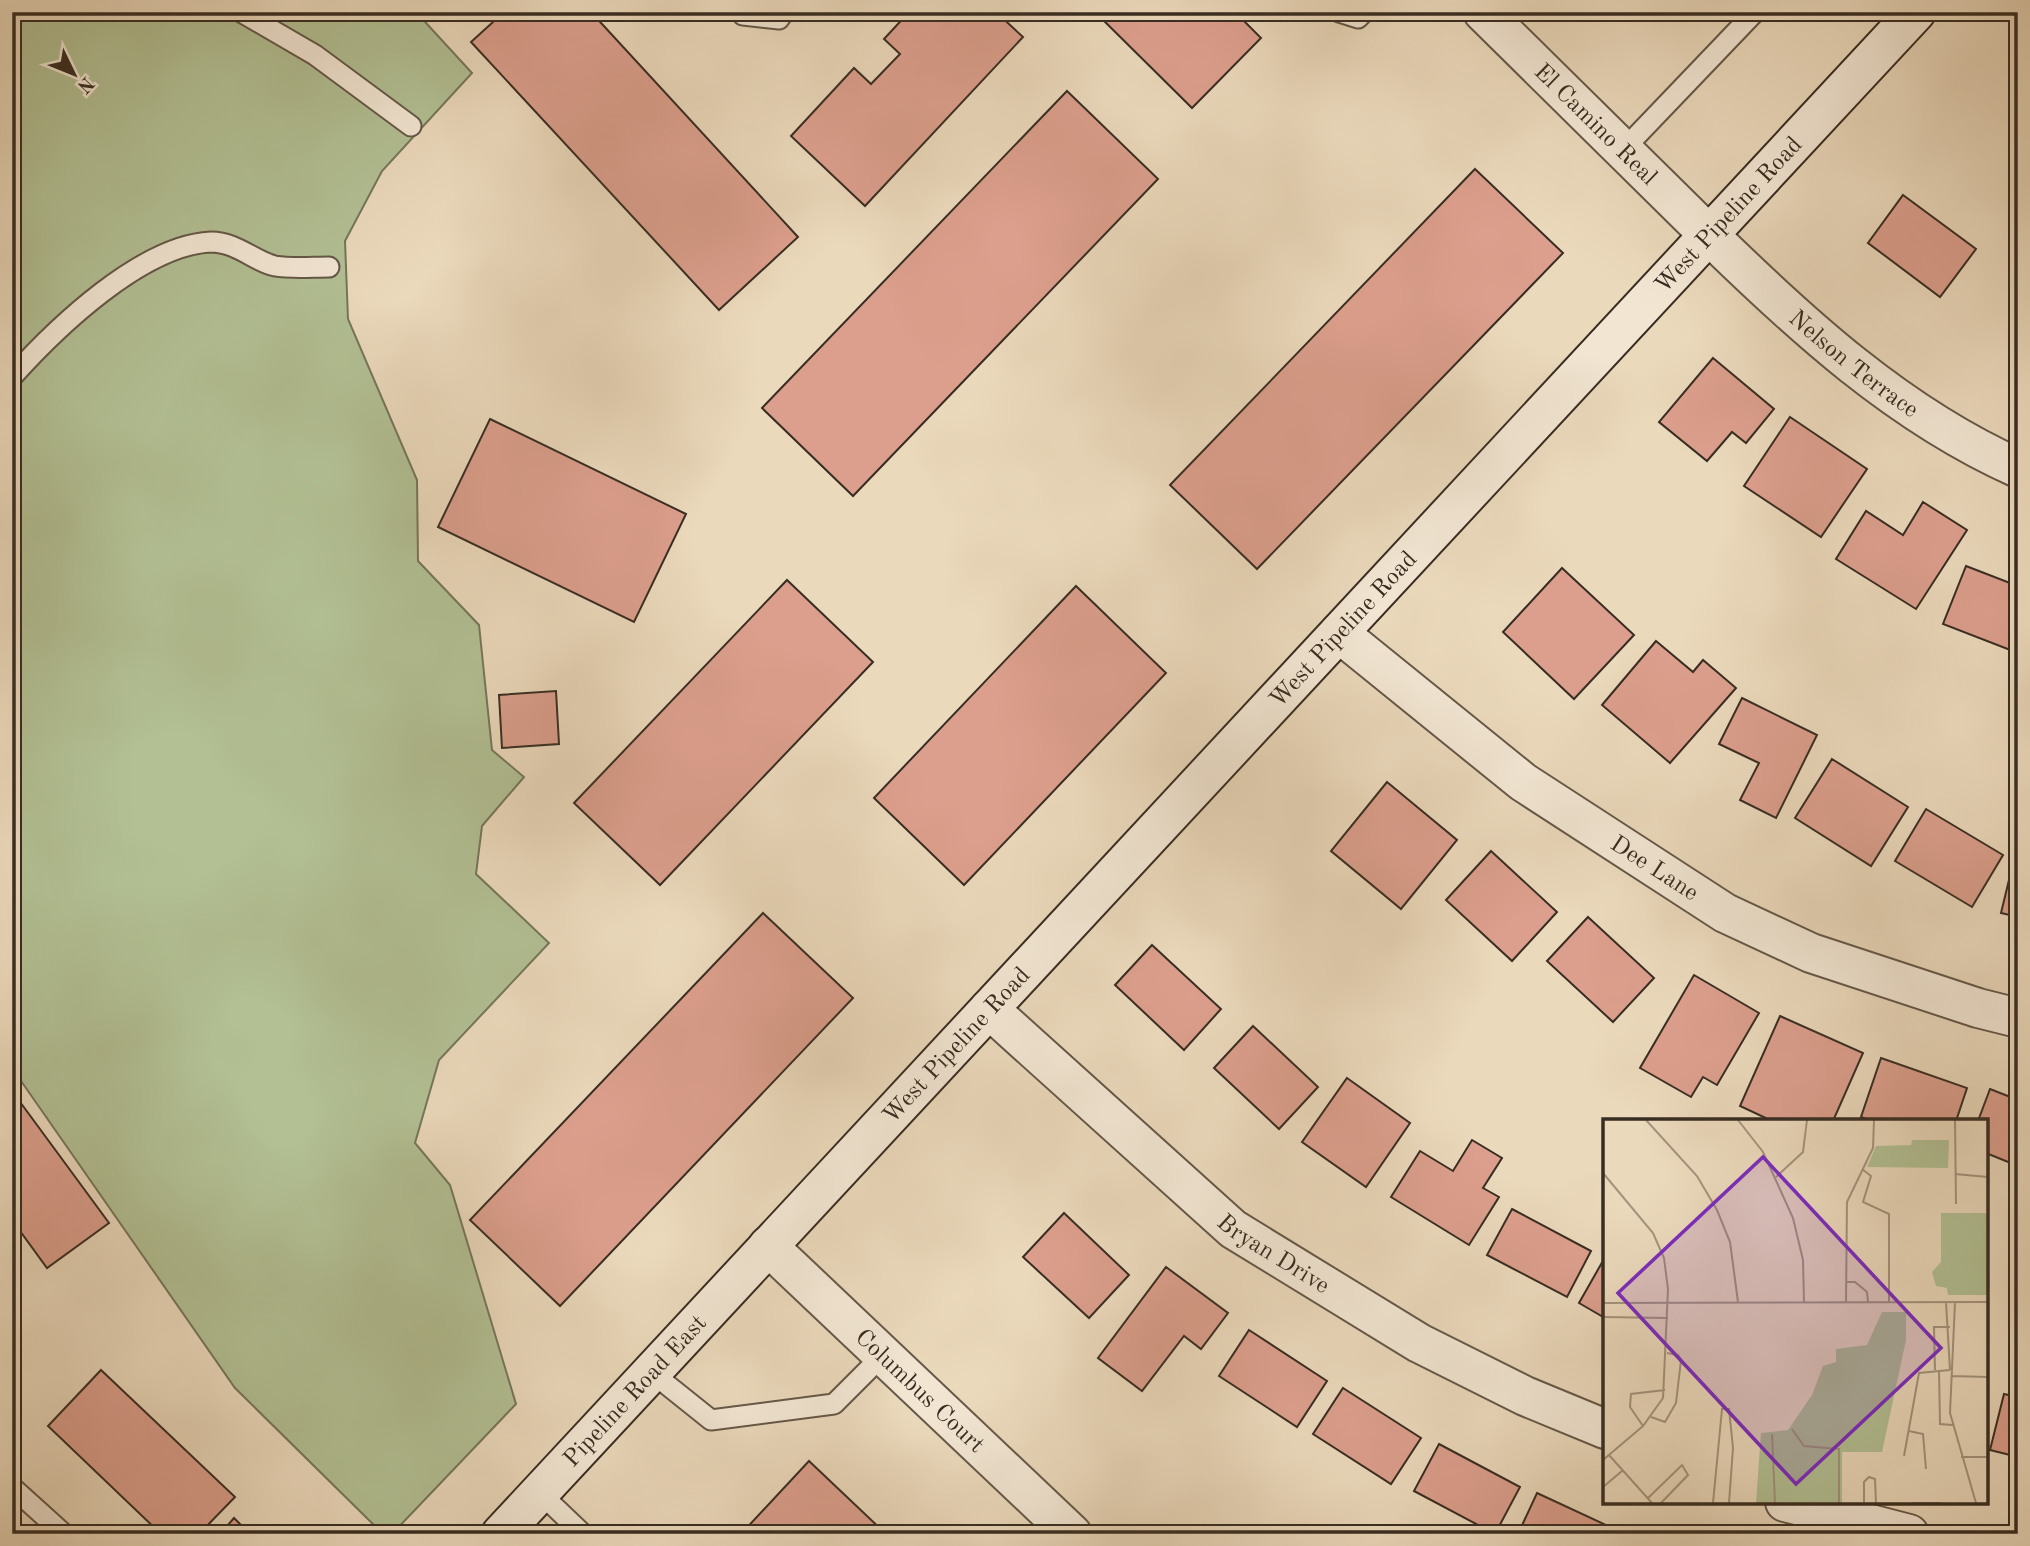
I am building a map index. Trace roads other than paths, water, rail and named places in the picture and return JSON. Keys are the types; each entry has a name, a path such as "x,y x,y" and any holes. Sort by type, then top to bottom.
{"street":[{"name":"El Camino Real","path":"1483,12 1709,235"},
{"name":"West Pipeline Road","path":"768,1246 1916,12"},
{"name":"Nelson Terrace","path":"1709,235 1785,309 1883,388 1982,452 2018,468"},
{"name":"Dee Lane","path":"1339,633 1523,782 1725,913 1811,953 1978,1008 2018,1018"},
{"name":"Bryan Drive","path":"989,1009 1233,1229 1419,1343 1525,1396 1603,1428"},
{"name":"Columbus Court","path":"768,1246 1072,1534"},
{"name":"Pipeline Road East","path":"500,1534 768,1246"},
{"path":"1790,1504 1848,1526 1909,1534"}],"lane":[{"path":"241,12 315,55 411,126"},
{"path":"741,12 743,15 779,19 784,12"},
{"path":"1339,12 1358,18 1364,12"},
{"path":"1623,150 1755,12"},
{"path":"12,377 39,348 95,298 137,268 171,251 213,242 244,250 274,266 329,267"},
{"path":"651,1372 711,1420 834,1404 883,1355"},
{"path":"12,1487 64,1534"},
{"path":"539,1492 583,1534"}]}
